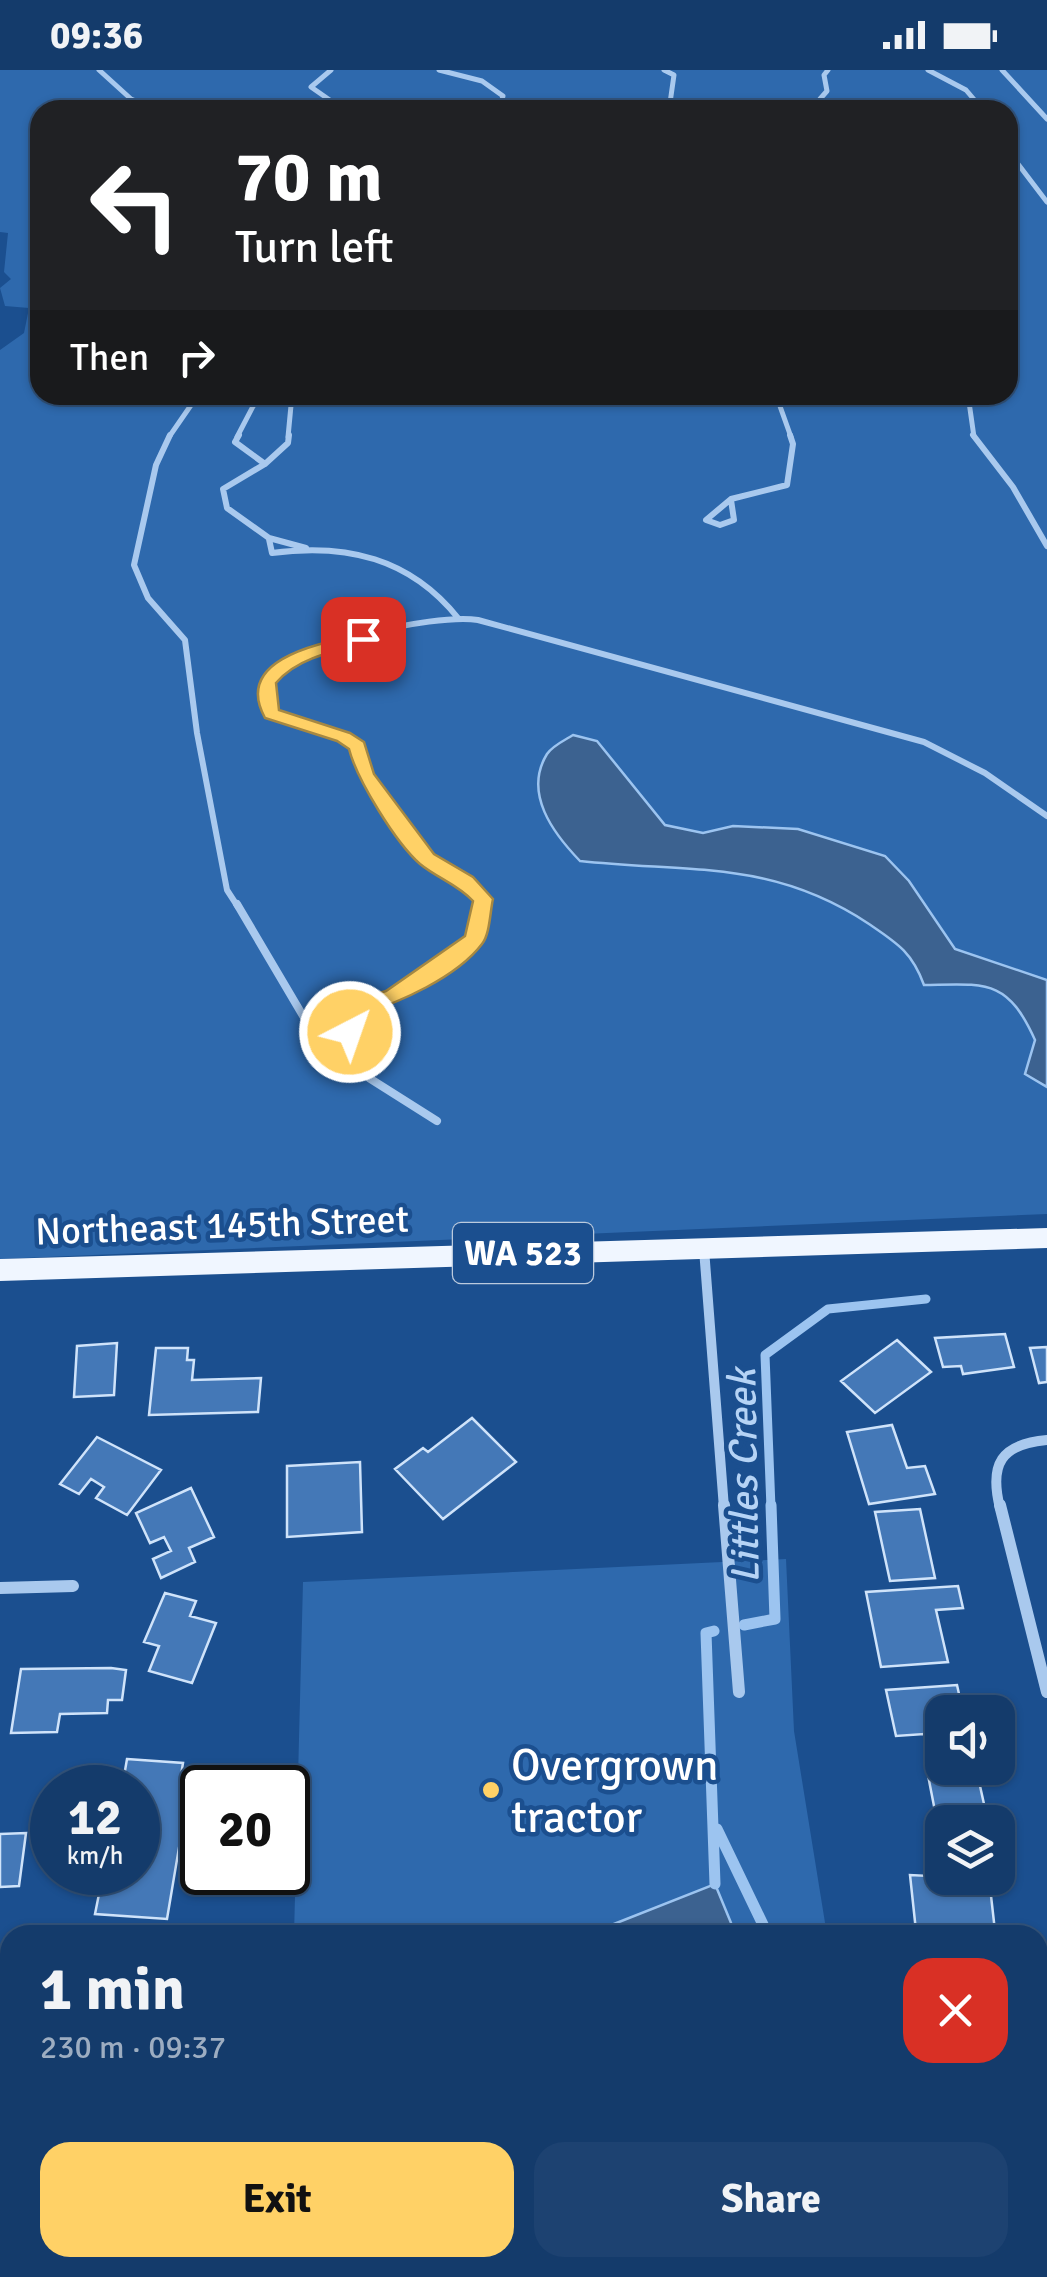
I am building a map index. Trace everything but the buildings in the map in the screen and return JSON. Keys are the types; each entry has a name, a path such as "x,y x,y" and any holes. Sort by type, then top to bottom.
{"main road":[{"name":"Northeast 145th Street","path":"0,1270 1047,1238"}],"street":[{"path":"704,1248 739,1692"},
{"path":"1047,1440 1023,1441 1002,1456 996,1470 996,1491 1047,1692"},
{"path":"0,1588 74,1586"}],"lane":[{"path":"98,70 131,99"},
{"path":"330,100 311,87 331,70"},
{"path":"439,70 496,88 502,100"},
{"path":"465,76 476,70"},
{"path":"664,70 674,75 670,100"},
{"path":"821,100 827,91 824,75 828,70"},
{"path":"928,70 958,83 977,100"},
{"path":"1002,70 1047,120"},
{"path":"1018,163 1047,202"},
{"path":"191,405 172,430 156,464 134,566 148,598 185,640 227,890 264,945 319,1044 318,1057 328,1073 343,1068 350,1055 350,1010 394,996 430,975 474,940 483,899 466,882 427,859 365,775 357,746 343,737 272,714 266,701 267,682 280,666 308,654 395,629 458,618 595,649 924,742 984,773 1047,816"},
{"path":"254,405 235,442 265,464"},
{"path":"291,405 288,443 265,464 223,488 227,508 269,538 399,563 442,592 458,618"},
{"path":"731,500 734,520 730,524 715,526 706,520 716,504 731,500 788,485 792,444 779,405"},
{"path":"969,405 974,440 1013,487 1047,546"},
{"path":"269,538 272,554 306,548"},
{"path":"350,1055 369,1078 436,1122"}],"shaded area":[{"path":"0,70 1047,70 1047,1214 0,1259 0,350 24,333 29,308 5,306 0,288 11,279 4,272 8,233 0,232"},
{"path":"573,735 597,741 665,825 703,833 733,826 798,829 885,856 909,881 955,949 1047,980 1047,1087 1025,1074 1035,1040 1015,1005 1004,995 964,984 924,985 909,956 896,943 833,903 798,888 729,873 580,861 544,812 538,783 547,754"},
{"path":"786,1559 794,1731 825,1925 294,1925 295,1895 310,1895 310,1765 298,1765 303,1582"},
{"path":"715,1884 732,1925 611,1925"}],"waterway":[{"name":"Littles Creek","path":"771,1508 765,1355 828,1309 926,1299"},
{"name":"Littles Creek","path":"744,1625 775,1619 771,1505"},
{"name":"Littles Creek","path":"714,1631 706,1633 715,1884"},
{"path":"717,1829 763,1925"}],"place":[{"name":"Overgrown tractor","path":"491,1790"}],"route":[{"path":"350,1032 350,1010 394,996 430,975 474,940 483,899 466,882 427,859 365,775 357,746 343,737 272,714 266,701 267,682 280,666 321,649 363,639"}]}
